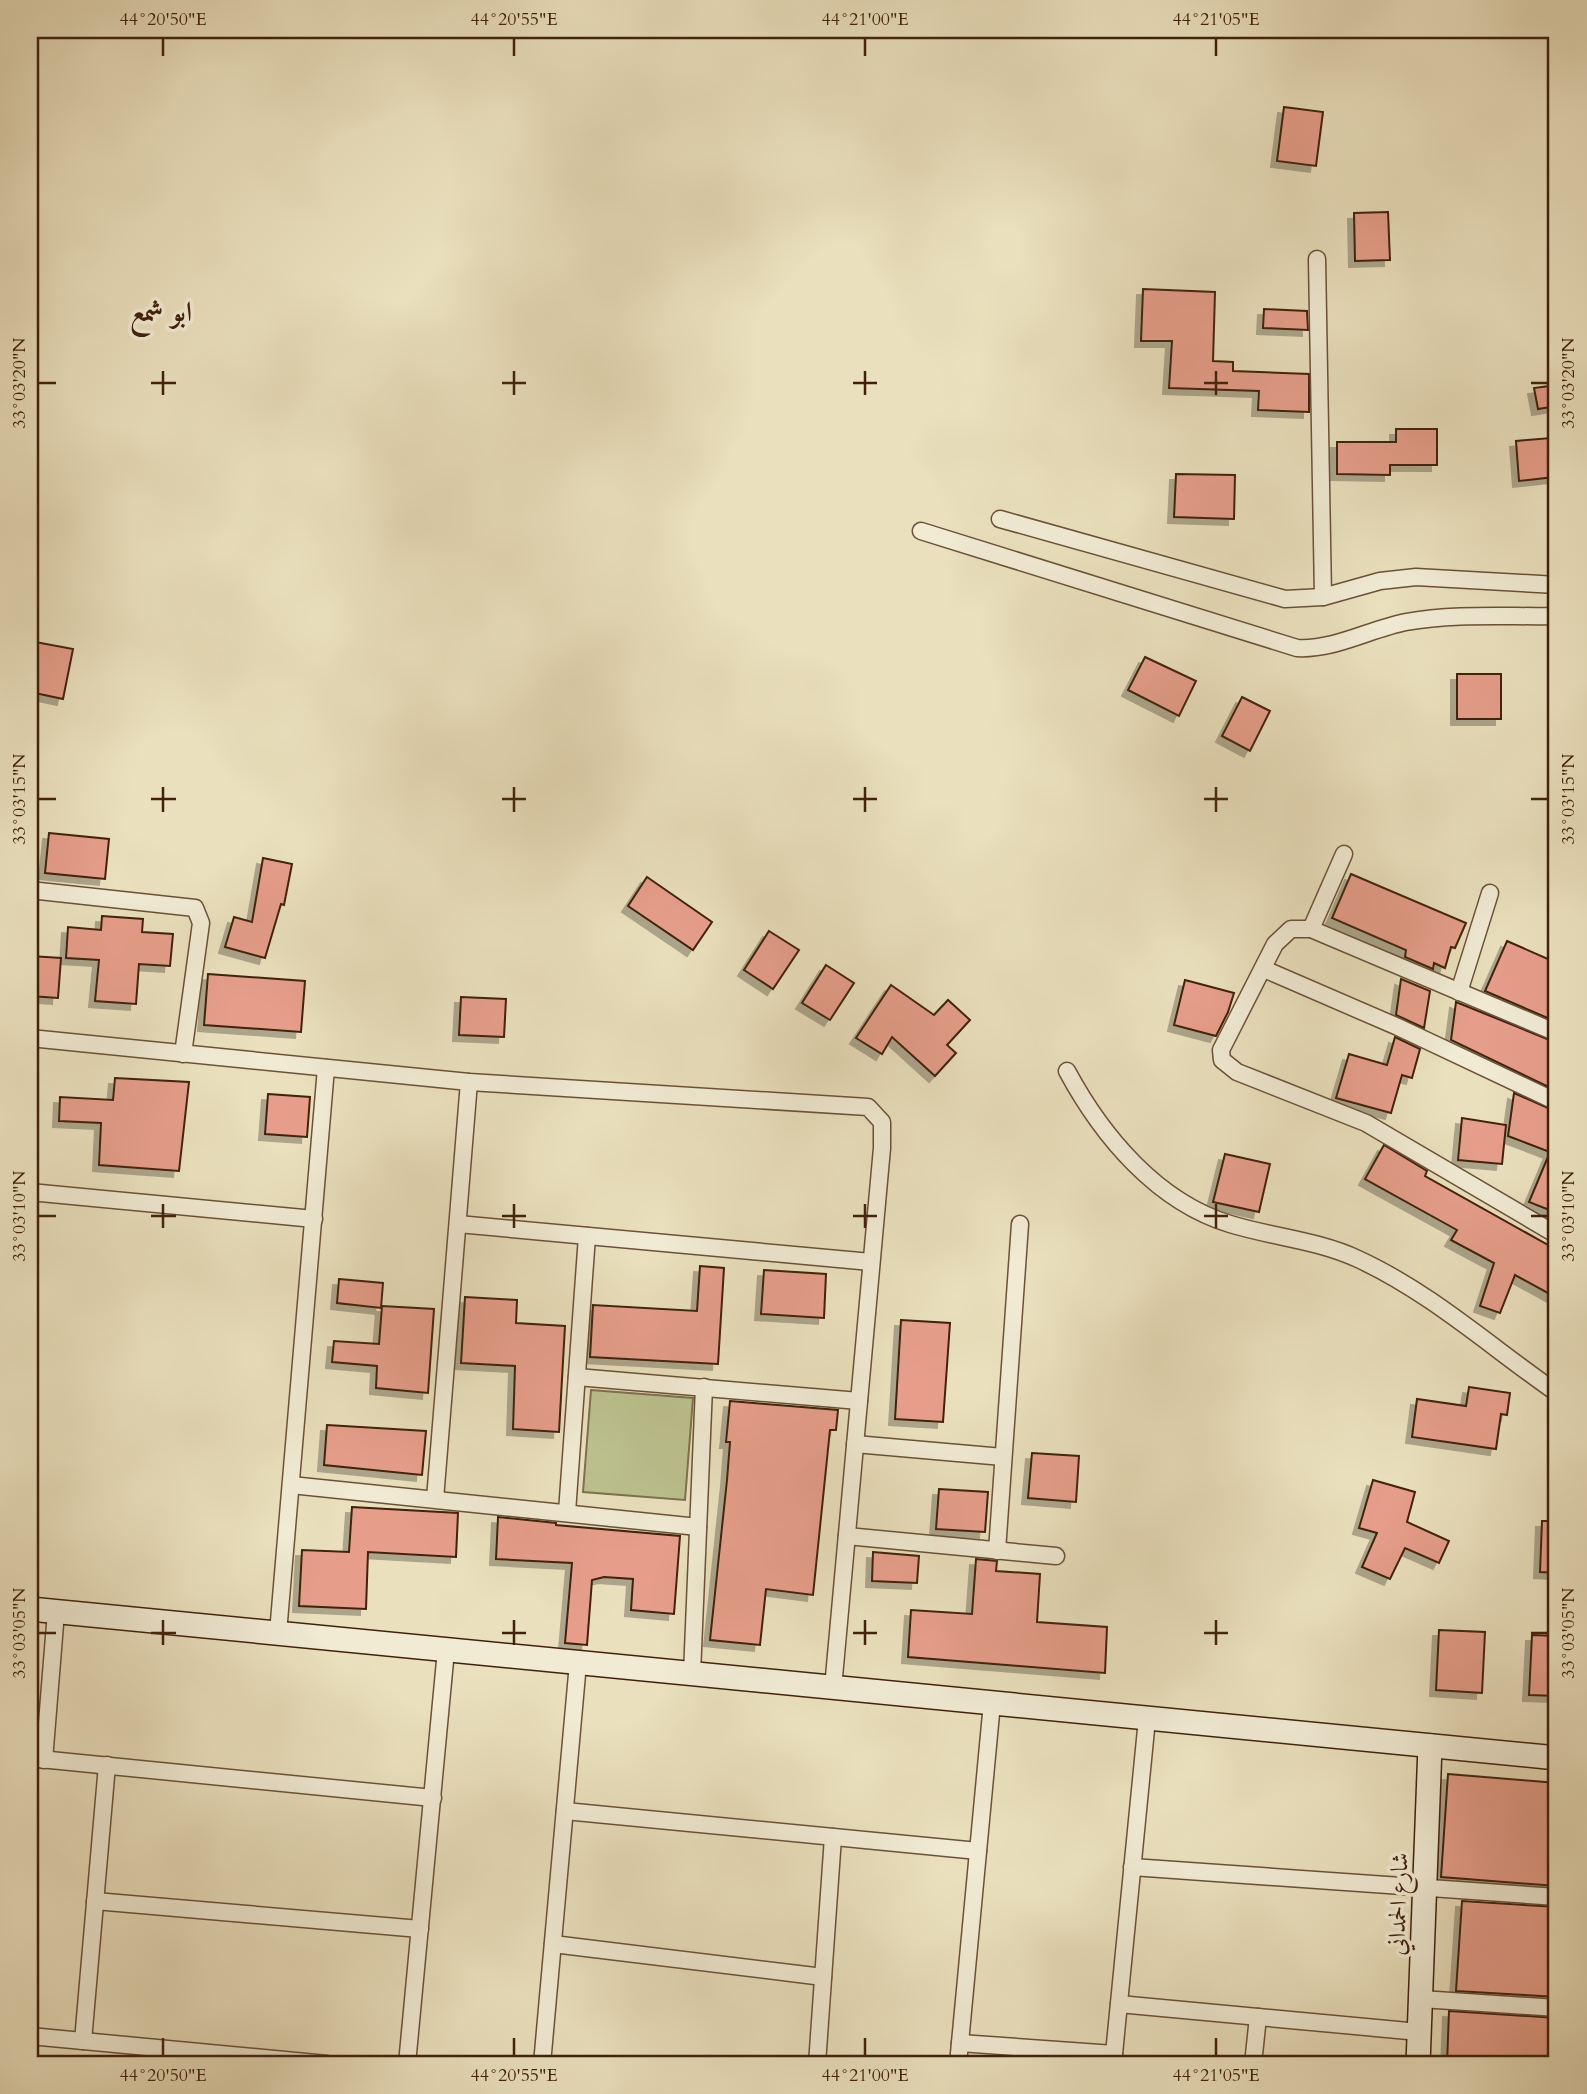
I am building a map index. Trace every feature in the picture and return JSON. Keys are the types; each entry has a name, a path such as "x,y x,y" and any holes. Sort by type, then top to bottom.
{"street":[{"path":"1317,259 1323,597"},
{"path":"1000,519 1285,599 1323,597 1380,581 1416,577 1557,585"},
{"path":"921,531 1297,648 1315,649 1406,622 1557,616"},
{"path":"1311,929 1344,853"},
{"path":"30,890 195,908 201,923 183,1054"},
{"path":"1459,992 1490,893"},
{"path":"1557,1033 1311,929 1291,929 1275,944 1221,1050 1222,1060 1237,1072 1366,1123 1557,1235"},
{"path":"1264,969 1398,1027 1557,1102"},
{"path":"30,1038 469,1082 868,1107 882,1122 833,1688"},
{"path":"278,1633 326,1068"},
{"path":"1067,1071 1088,1111 1113,1142 1170,1195 1198,1213 1230,1225 1318,1244 1359,1259 1508,1354 1557,1393"},
{"path":"435,1499 469,1082"},
{"path":"30,1192 314,1219"},
{"path":"457,1224 871,1262"},
{"path":"997,1551 1020,1224"},
{"path":"567,1512 587,1236"},
{"path":"577,1377 859,1401"},
{"path":"692,1674 704,1387"},
{"path":"855,1444 1003,1457"},
{"path":"291,1485 698,1527"},
{"path":"846,1536 1056,1556"},
{"path":"30,1609 1557,1758"},
{"path":"56,1612 37,1759 433,1798"},
{"path":"407,2064 446,1650"},
{"path":"542,2064 578,1663"},
{"path":"958,2064 992,1703"},
{"path":"960,2043 1114,2059 1147,1719"},
{"name":"شارع الحمداني","path":"1418,2064 1430,1746"},
{"path":"83,2041 107,1765"},
{"path":"565,1811 978,1851"},
{"path":"817,2064 833,1837"},
{"path":"1132,1867 1557,1897"},
{"path":"95,1901 420,1930"},
{"path":"553,1944 823,1977"},
{"path":"1421,1999 1557,2008"},
{"path":"1119,2004 1419,2032"},
{"path":"1253,2064 1258,2017"},
{"path":"30,2036 226,2060 327,2064"}],"green space":[{"path":"591,1390 693,1398 685,1500 583,1492"}],"building":[{"path":"1284,107 1323,112 1316,166 1277,161"},
{"path":"1388,212 1390,260 1355,261 1354,213"},
{"path":"1143,289 1215,292 1213,361 1233,362 1233,371 1309,374 1309,412 1258,410 1259,391 1169,388 1172,341 1141,341"},
{"path":"1264,309 1307,311 1308,330 1263,328"},
{"path":"1557,385 1557,406 1538,409 1534,388"},
{"path":"1396,429 1437,429 1437,465 1390,465 1390,475 1337,474 1337,442 1396,442"},
{"path":"1551,438 1554,477 1519,481 1516,441"},
{"path":"1176,474 1235,475 1234,519 1174,517"},
{"path":"30,641 73,649 63,699 30,692"},
{"path":"1145,657 1196,681 1179,716 1128,690"},
{"path":"1457,674 1501,674 1501,719 1457,719"},
{"path":"1242,697 1270,711 1250,751 1222,736"},
{"path":"49,833 109,839 105,879 45,873"},
{"path":"263,858 292,864 284,905 281,904 265,958 225,947 234,917 252,922"},
{"path":"1351,874 1466,923 1455,948 1451,947 1445,968 1434,963 1433,969 1405,957 1406,950 1332,918"},
{"path":"647,877 712,922 693,950 628,906"},
{"path":"102,916 143,919 142,932 173,934 170,966 139,964 136,1004 95,1001 99,960 66,958 68,927 101,930"},
{"path":"769,931 799,950 773,989 744,970"},
{"path":"1507,941 1557,963 1557,1022 1485,991"},
{"path":"30,956 61,958 58,998 30,996"},
{"path":"826,965 854,983 830,1020 802,1003"},
{"path":"208,974 305,981 301,1032 204,1025"},
{"path":"1401,979 1430,991 1424,1028 1396,1015"},
{"path":"1185,980 1234,993 1216,1036 1174,1025"},
{"path":"891,985 934,1015 948,1000 970,1020 947,1045 956,1053 935,1076 892,1037 882,1054 856,1038"},
{"path":"461,997 506,999 504,1037 459,1035"},
{"path":"1456,1002 1557,1043 1557,1091 1451,1040"},
{"path":"1395,1037 1420,1049 1412,1078 1402,1075 1391,1113 1336,1098 1349,1054 1387,1065"},
{"path":"115,1078 189,1082 179,1171 99,1165 101,1123 59,1121 60,1097 113,1100"},
{"path":"1514,1093 1557,1112 1557,1213 1529,1202 1550,1152 1508,1136"},
{"path":"268,1094 310,1097 307,1137 265,1134"},
{"path":"1462,1118 1506,1125 1502,1164 1458,1160"},
{"path":"1384,1145 1427,1171 1425,1176 1557,1250 1557,1298 1515,1275 1500,1313 1480,1306 1494,1263 1451,1240 1457,1230 1365,1179"},
{"path":"1225,1154 1270,1164 1259,1212 1213,1202"},
{"path":"700,1266 724,1268 718,1364 590,1357 593,1305 697,1311"},
{"path":"764,1270 826,1274 824,1318 761,1314"},
{"path":"339,1279 383,1283 381,1308 337,1303"},
{"path":"465,1297 517,1300 516,1323 565,1326 559,1432 513,1429 515,1366 461,1363"},
{"path":"382,1306 434,1309 428,1393 376,1388 377,1366 332,1362 334,1341 379,1344"},
{"path":"901,1320 950,1323 943,1422 895,1419"},
{"path":"1469,1387 1510,1393 1507,1415 1501,1414 1496,1449 1412,1437 1417,1399 1466,1406"},
{"path":"730,1401 838,1410 836,1430 830,1430 813,1595 766,1589 760,1645 710,1640 727,1480 730,1442 726,1442"},
{"path":"327,1425 426,1431 422,1475 324,1465"},
{"path":"1032,1453 1079,1456 1076,1502 1028,1498"},
{"path":"1373,1480 1415,1492 1407,1522 1449,1541 1439,1563 1405,1548 1390,1579 1362,1567 1377,1533 1359,1528"},
{"path":"939,1489 988,1492 985,1532 936,1529"},
{"path":"352,1507 458,1513 456,1557 368,1552 366,1609 299,1606 302,1550 349,1552"},
{"path":"498,1517 680,1536 674,1614 631,1610 633,1579 604,1577 592,1580 587,1645 565,1643 572,1563 496,1559"},
{"path":"1542,1521 1557,1521 1557,1573 1540,1572"},
{"path":"873,1552 919,1556 917,1583 872,1581"},
{"path":"976,1559 997,1561 996,1571 1040,1574 1037,1622 1107,1627 1105,1673 908,1657 911,1610 972,1614"},
{"path":"1439,1630 1485,1632 1482,1693 1436,1690"},
{"path":"1532,1635 1557,1636 1557,1696 1529,1695"},
{"path":"1448,1774 1557,1783 1557,1886 1441,1877"},
{"path":"1462,1901 1557,1907 1557,1997 1456,1991"},
{"path":"1449,2011 1557,2018 1557,2064 1447,2064"}],"district":[{"name":"ابو شمع","path":"161,311"}]}
